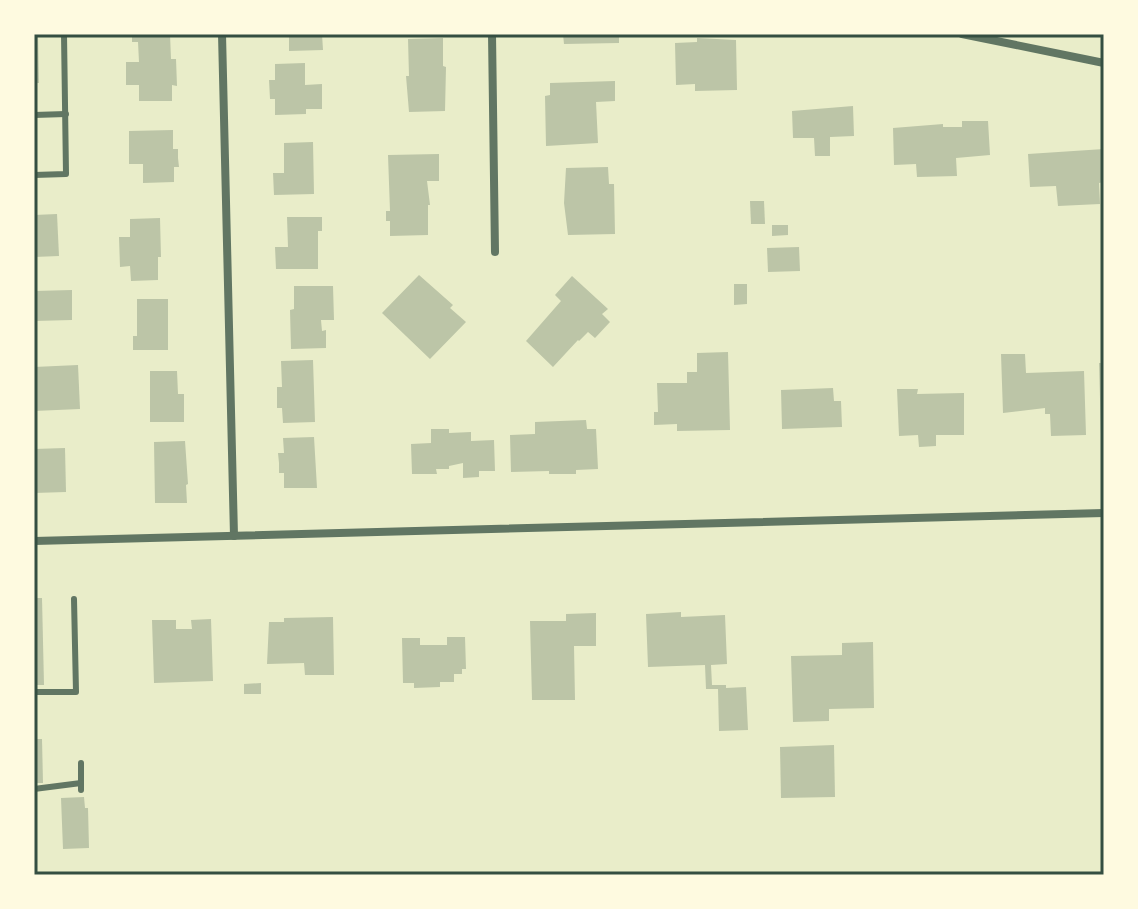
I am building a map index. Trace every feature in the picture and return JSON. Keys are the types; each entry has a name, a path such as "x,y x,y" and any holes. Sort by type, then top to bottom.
{"street":[{"path":"222,34 234,536"},
{"path":"492,34 495,252"},
{"path":"962,34 1104,63"},
{"path":"34,541 1104,513"}],"lane":[{"path":"34,175 66,174 64,34"},
{"path":"34,115 66,114"},
{"path":"34,692 76,692 74,599"},
{"path":"34,789 81,787 81,763"}],"building":[{"path":"34,34 38,34 39,83 34,83"},
{"path":"132,34 170,34 171,59 176,59 177,86 172,85 172,101 139,101 139,85 126,85 126,62 139,62 138,42 132,42"},
{"path":"289,34 322,34 323,50 289,51"},
{"path":"563,34 619,34 619,43 564,44"},
{"path":"443,38 445,111 409,112 406,76 409,76 408,39"},
{"path":"697,38 736,40 737,90 695,91 695,84 676,85 675,43 697,42"},
{"path":"305,63 305,85 322,84 322,109 306,109 306,114 275,115 275,99 270,99 269,80 275,80 275,64"},
{"path":"615,81 615,101 596,102 598,143 546,146 545,96 550,95 550,83"},
{"path":"853,106 854,136 830,137 830,156 815,156 814,138 793,138 792,111"},
{"path":"962,121 988,121 990,155 956,158 957,176 917,177 916,164 894,165 893,128 943,124 943,127 962,127"},
{"path":"173,130 173,149 178,149 179,167 174,167 174,182 143,183 143,164 129,164 129,131"},
{"path":"313,142 314,194 274,195 273,173 284,173 284,143"},
{"path":"1104,149 1104,182 1099,183 1100,204 1058,206 1056,186 1030,187 1028,154"},
{"path":"439,154 439,181 427,181 430,205 428,235 390,236 390,221 386,221 386,211 390,211 388,155"},
{"path":"608,167 609,184 614,184 615,234 568,235 564,203 566,168"},
{"path":"750,201 764,201 765,224 751,224"},
{"path":"57,214 59,256 34,257 34,215"},
{"path":"287,217 322,217 322,231 318,231 318,269 276,269 275,247 288,247"},
{"path":"160,218 158,280 131,281 130,266 120,267 119,237 130,237 130,219"},
{"path":"772,225 788,225 788,235 772,236"},
{"path":"799,247 800,271 768,272 767,248"},
{"path":"419,275 453,305 450,308 466,322 430,359 382,313"},
{"path":"572,276 608,309 602,314 610,322 595,338 588,332 553,367 526,341 561,301 555,295"},
{"path":"734,284 747,284 747,304 734,305"},
{"path":"294,286 333,286 334,320 321,320 322,331 326,330 326,348 291,349 290,310 294,309"},
{"path":"72,290 72,320 34,321 34,291"},
{"path":"137,299 168,299 168,350 133,350 133,336 137,336"},
{"path":"728,352 730,430 677,431 677,424 654,425 654,412 658,412 657,383 687,383 687,372 697,372 697,353"},
{"path":"1001,354 1025,354 1026,373 1084,371 1086,435 1051,436 1050,414 1045,414 1045,408 1003,413"},
{"path":"313,360 315,422 283,423 282,408 277,408 277,387 282,387 281,361"},
{"path":"1099,363 1104,363 1104,434 1101,434"},
{"path":"78,365 80,409 34,411 34,367"},
{"path":"150,371 177,371 178,394 184,394 184,422 150,422"},
{"path":"833,388 834,401 841,401 842,427 782,429 781,390"},
{"path":"897,389 918,389 917,394 964,393 964,435 936,435 936,446 919,447 918,435 899,436"},
{"path":"586,420 587,429 596,429 598,469 576,470 576,474 511,472 510,435 535,434 535,422"},
{"path":"431,429 449,429 449,433 471,432 471,441 494,440 495,471 479,471 479,477 463,478 463,463 449,466 449,469 436,469 437,474 412,474 411,444 431,443"},
{"path":"314,437 317,488 284,488 284,473 279,473 278,453 284,453 283,438"},
{"path":"185,441 187,503 155,503 154,442"},
{"path":"65,448 66,492 34,493 34,449"},
{"path":"34,598 42,598 44,685 34,685"},
{"path":"681,612 681,617 725,615 727,664 711,665 712,685 746,687 748,730 719,731 718,689 706,689 705,665 648,667 646,614"},
{"path":"596,613 596,646 574,646 575,700 532,700 530,621 566,621 566,614"},
{"path":"333,617 334,675 305,675 304,663 267,664 269,622 284,622 284,618"},
{"path":"211,619 213,681 154,683 152,620 176,620 176,629 192,629 191,620"},
{"path":"447,637 465,637 466,669 462,669 462,674 454,674 454,682 440,682 440,687 414,688 414,683 403,683 402,638 420,638 420,645 447,645"},
{"path":"873,642 874,708 829,709 829,721 793,722 791,656 842,655 842,643"},
{"path":"261,683 261,694 244,694 244,684"},
{"path":"34,739 42,739 43,783 34,783"},
{"path":"834,745 835,797 781,798 780,747"},
{"path":"84,797 85,808 88,808 89,848 63,849 61,798"}]}
